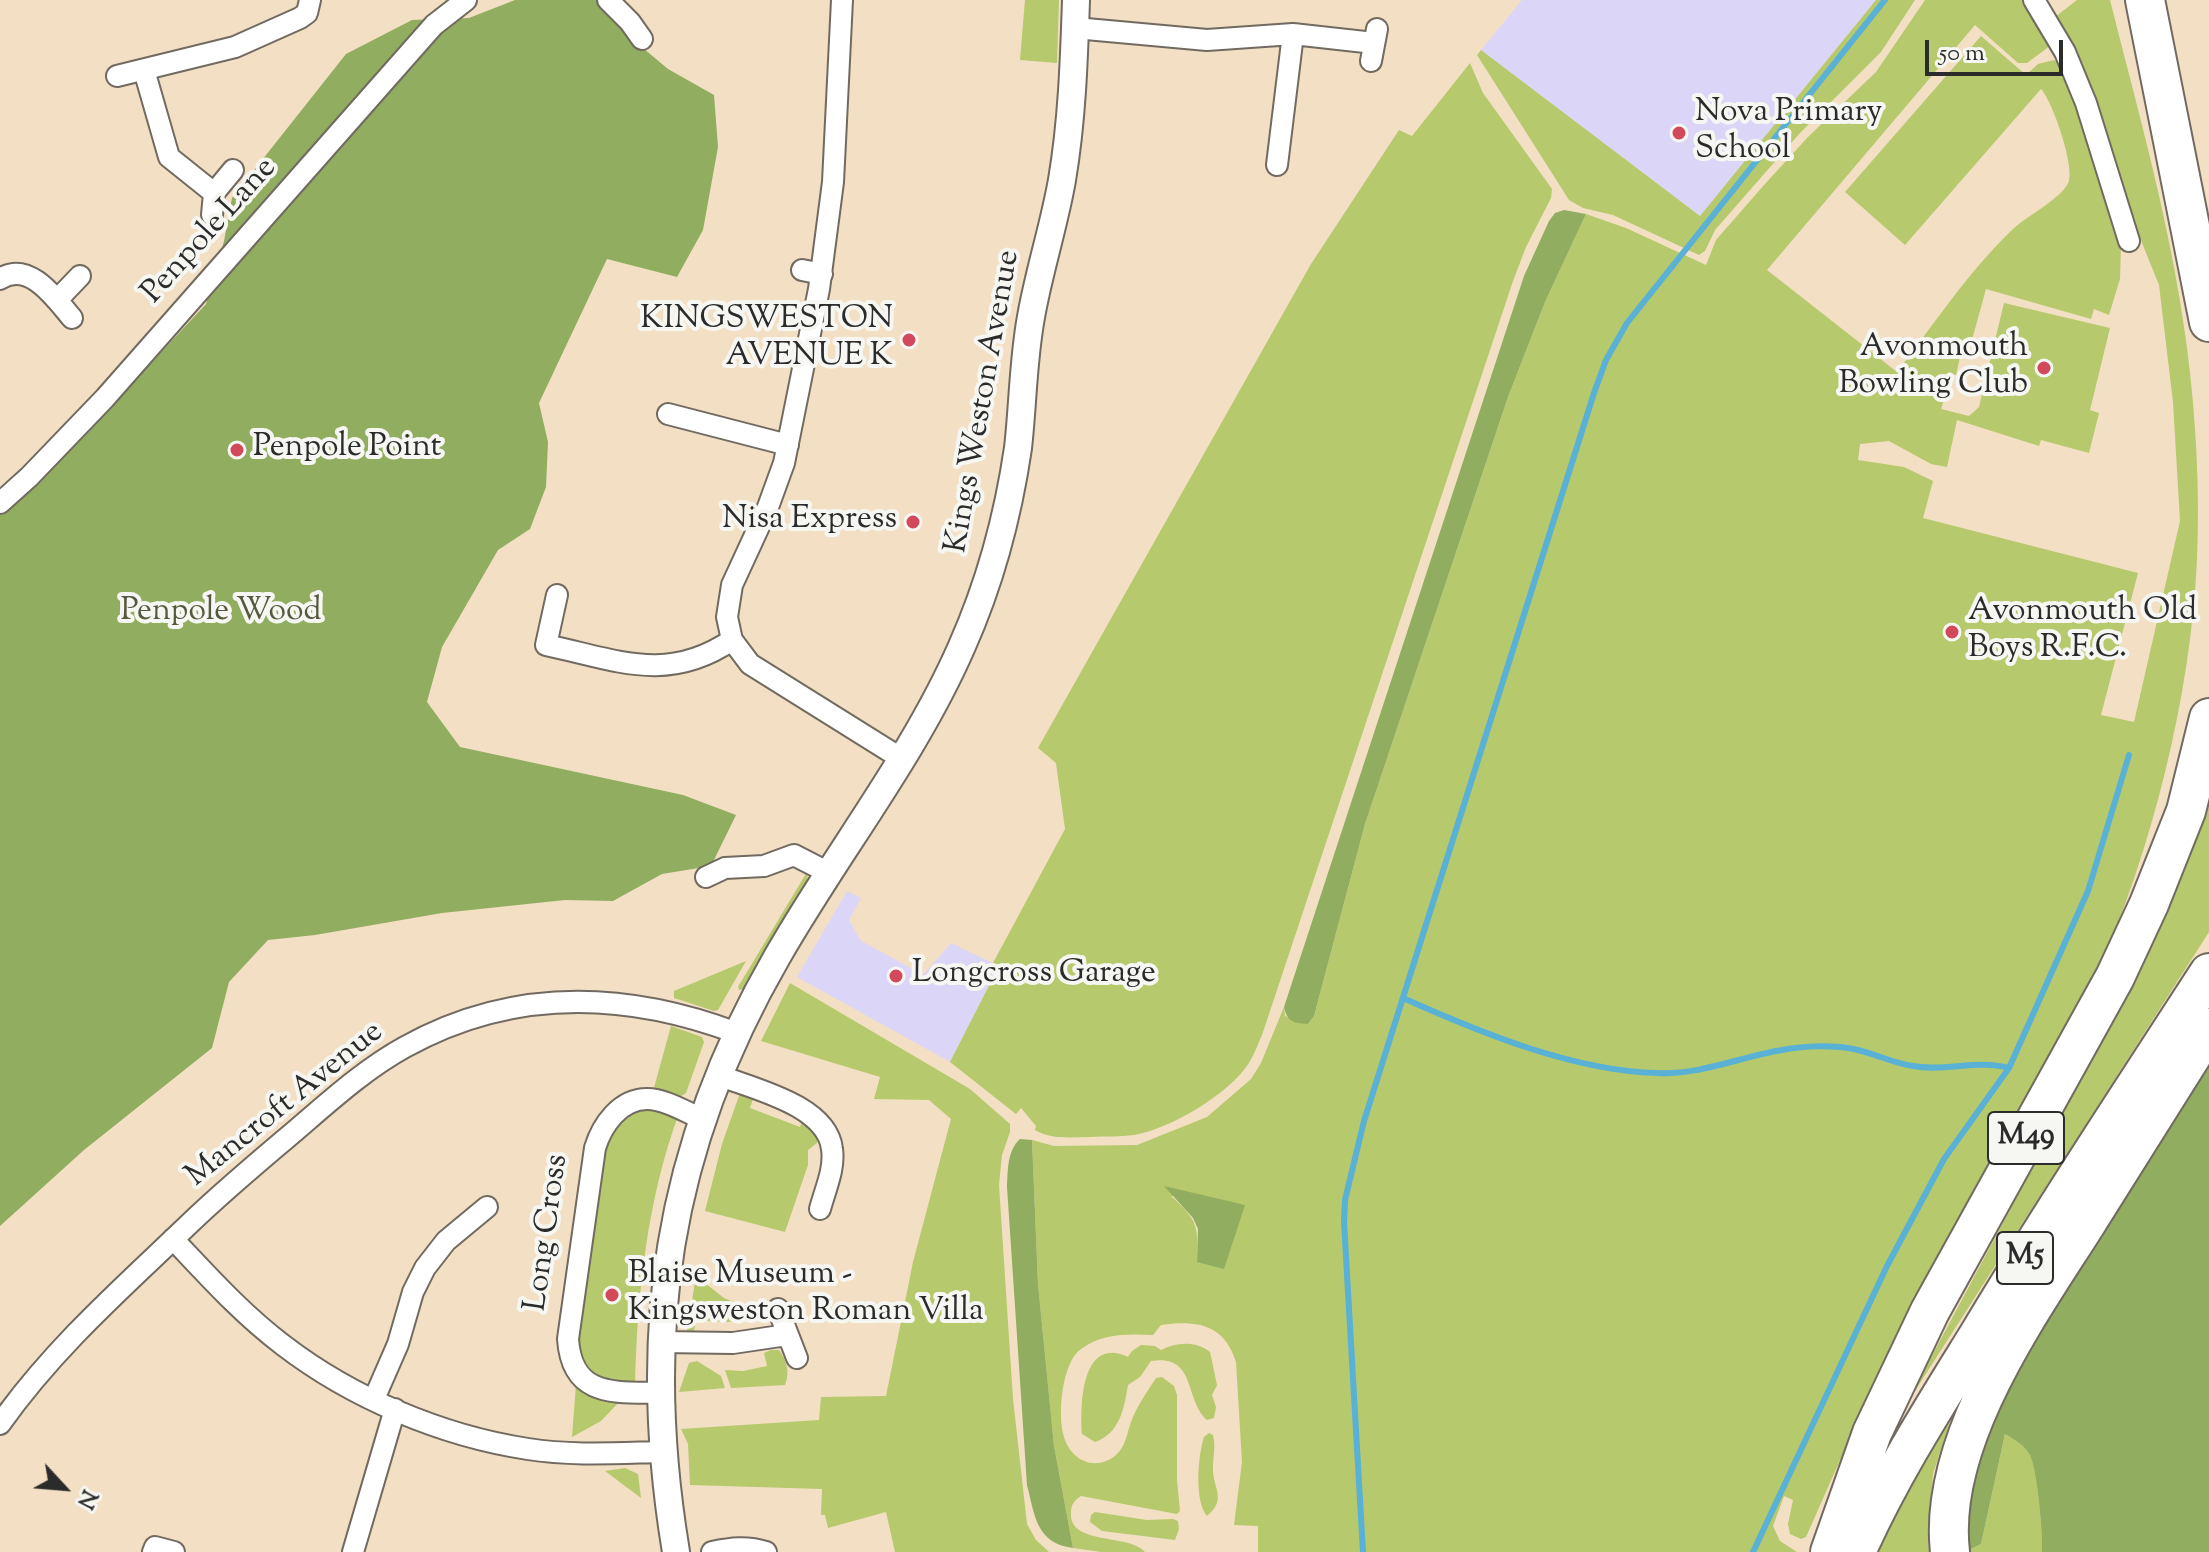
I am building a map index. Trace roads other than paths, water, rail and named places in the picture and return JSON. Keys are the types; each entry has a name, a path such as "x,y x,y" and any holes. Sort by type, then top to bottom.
{"highway":[{"path":"2145,0 2209,322"},
{"path":"2157,0 2209,179"},
{"name":"M49","path":"1830,1552 1872,1433 1930,1311 2115,977 2149,904 2186,811 2209,718"},
{"name":"M5","path":"1856,1552 1877,1505 1910,1447 2007,1288 2209,973"},
{"name":"M5","path":"1950,1552 1949,1514 1957,1472 1969,1430 1987,1389 2037,1303 2209,1028"}],"street":[{"path":"117,76 235,47 300,18 307,13 310,0"},
{"name":"Penpole Lane","path":"0,503 105,398 434,25 466,0"},
{"path":"608,0 642,39"},
{"path":"842,0 836,145 812,272 788,445 768,507 729,595 727,617 732,640 743,658 757,670 902,759"},
{"name":"Kings Weston Avenue","path":"829,873 934,705 963,645 987,583 1005,518 1017,452 1031,316 1062,181 1073,101 1076,0"},
{"path":"2034,0 2065,52 2086,103 2129,241"},
{"path":"1075,28 1207,40 1293,34 1374,44"},
{"path":"1277,165 1293,34"},
{"path":"144,70 169,157 214,193"},
{"path":"212,215 214,193 233,170"},
{"path":"0,279 12,272 35,279 72,318"},
{"path":"57,300 80,276"},
{"path":"668,414 788,445"},
{"path":"557,595 546,645 663,667 696,660 732,640"},
{"path":"676,1552 662,1452 659,1393 667,1266 677,1209 702,1119 737,1033 776,958 829,873 794,855 764,866 725,868 706,877"},
{"name":"Mancroft Avenue","path":"0,1424 29,1384 76,1330 223,1192 344,1090 403,1048 453,1024 528,1006 598,1000 674,1011 737,1033"},
{"path":"718,1075 802,1108 818,1119 827,1132 832,1148 831,1169 820,1209"},
{"name":"Long Cross","path":"659,1393 610,1392 596,1388 583,1381 569,1357 568,1339 595,1148 601,1130 611,1117 625,1106 639,1101 647,1099 666,1104 702,1119"},
{"path":"374,1399 398,1344 413,1292 425,1268 446,1241 487,1207"},
{"path":"173,1239 252,1320 284,1346 334,1379 395,1409 474,1438 530,1449 572,1453 662,1452"},
{"path":"778,1309 797,1358"},
{"path":"661,1342 733,1343 787,1335"},
{"path":"353,1552 395,1409"},
{"path":"153,1552 155,1547 174,1552"},
{"path":"712,1552 735,1547 766,1552"}],"waterway":[{"path":"1363,1552 1345,1200 1364,1121 1594,393 1606,360 1627,323 1885,0"},
{"path":"2009,1068 2088,891 2129,755"},
{"path":"1403,998 1527,1048 1625,1071 1689,1071 1782,1050 1824,1046 1856,1050 1925,1067 1985,1065 2009,1068 1944,1159 1887,1266 1753,1552"}],"place":[{"name":"Nova Primary School","path":"1679,133"},
{"name":"KINGSWESTON AVENUE K","path":"909,340"},
{"name":"Avonmouth Bowling Club","path":"2044,368"},
{"name":"Penpole Point","path":"237,450"},
{"name":"Nisa Express","path":"913,522"},
{"name":"Avonmouth Old Boys R.F.C.","path":"1952,632"},
{"name":"Longcross Garage","path":"896,976"},
{"name":"Blaise Museum - Kingsweston Roman Villa","path":"612,1295"}],"park label":[{"name":"Penpole Wood","path":"221,614"}]}
